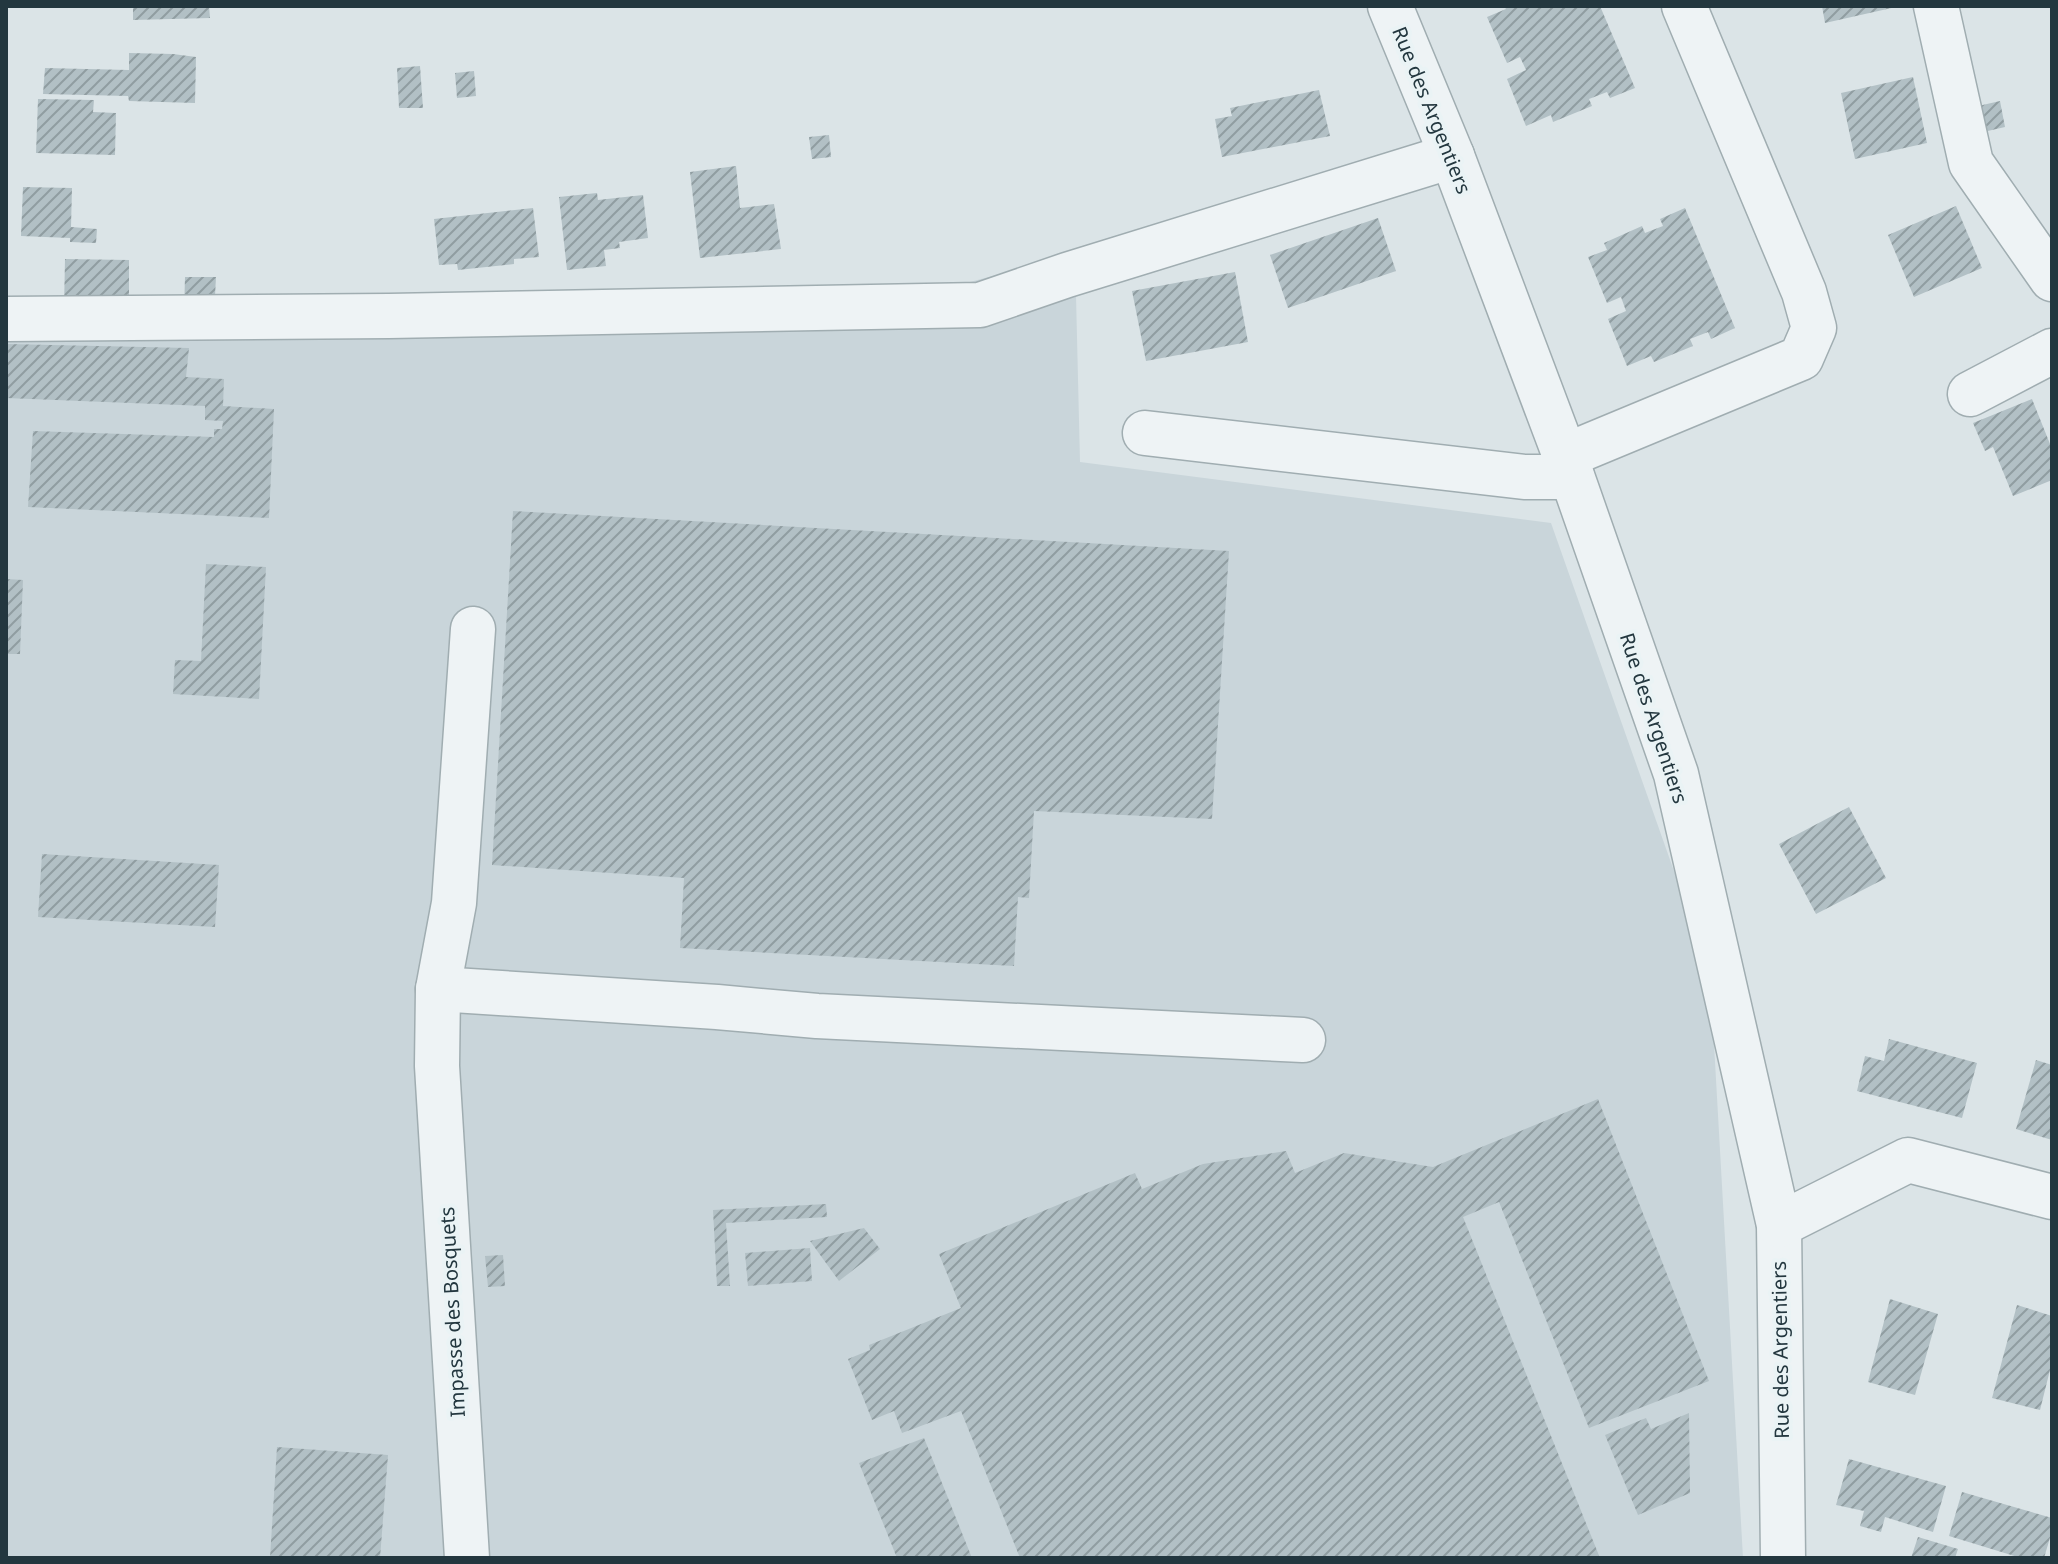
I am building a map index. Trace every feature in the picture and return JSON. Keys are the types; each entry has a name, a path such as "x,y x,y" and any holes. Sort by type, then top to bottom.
{"street":[{"name":"Rue des Argentiers","path":"1390,6 1452,156 1568,466 1676,774 1779,1225 1783,1558"},
{"path":"1145,433 1524,477 1568,466 1801,358 1814,328 1804,292 1684,6"},
{"path":"1936,6 1971,163 2052,279"},
{"path":"6,319 389,316 980,305 1067,275 1452,156"},
{"path":"1970,394 2052,351"},
{"name":"Impasse des Bosquets","path":"467,1558 437,1066 438,989 454,903 473,629"},
{"path":"438,989 817,1016 1303,1040"},
{"path":"1779,1225 1908,1160 2052,1197"}],"shaded area":[{"path":"1075,254 1080,462 1551,523 1710,973 1743,1558 6,1558 6,333 936,291"}],"building":[{"path":"133,6 209,6 210,18 133,20"},
{"path":"1504,6 1600,6 1635,88 1610,98 1607,92 1589,99 1592,106 1553,122 1551,115 1526,126 1507,79 1526,70 1520,57 1507,63 1487,17 1506,9"},
{"path":"1822,6 1896,6 1896,7 1825,23"},
{"path":"129,53 196,57 195,103 129,101 128,96 43,94 45,68 129,70"},
{"path":"420,66 423,108 399,108 397,68"},
{"path":"474,71 476,96 457,98 455,73"},
{"path":"1913,77 1927,143 1855,159 1841,93"},
{"path":"1319,90 1330,136 1222,157 1215,119 1232,116 1230,108"},
{"path":"38,99 94,100 93,112 116,113 115,155 36,153"},
{"path":"2000,101 2005,127 1979,133 1974,107"},
{"path":"829,135 831,157 812,159 809,137"},
{"path":"736,166 740,208 774,204 781,249 700,258 690,172"},
{"path":"23,187 72,188 71,227 97,229 96,243 70,242 70,238 21,236"},
{"path":"597,193 598,200 643,195 648,238 619,242 620,248 604,250 606,266 567,270 559,197"},
{"path":"1956,206 1982,268 1914,297 1888,235"},
{"path":"533,208 539,257 514,259 514,264 458,270 457,264 439,265 434,219"},
{"path":"1685,208 1735,328 1711,339 1708,332 1690,339 1693,346 1654,362 1651,356 1627,366 1608,319 1626,311 1621,297 1607,303 1588,257 1607,250 1604,243 1642,226 1645,233 1663,226 1660,219"},
{"path":"1378,218 1396,271 1288,308 1270,255"},
{"path":"65,259 129,260 129,312 64,309"},
{"path":"1235,272 1248,342 1146,361 1132,291"},
{"path":"185,277 216,277 214,315 184,314"},
{"path":"6,344 189,348 186,377 224,379 223,406 274,409 269,518 28,507 33,431 214,437 214,429 222,429 223,421 205,420 205,406 6,398"},
{"path":"2032,399 2052,449 2052,480 2013,496 1993,447 1985,451 1973,423"},
{"path":"513,511 1229,551 1212,819 1034,811 1029,898 1018,897 1014,966 680,948 684,878 492,865"},
{"path":"206,564 266,567 259,699 173,694 175,660 201,661"},
{"path":"6,579 23,580 20,654 6,654"},
{"path":"1849,807 1886,878 1816,914 1779,844"},
{"path":"42,854 219,865 215,927 38,917"},
{"path":"1889,1039 1977,1063 1962,1118 1857,1091 1865,1056 1884,1061"},
{"path":"2036,1060 2052,1065 2052,1140 2016,1129"},
{"path":"1598,1099 1709,1381 1589,1428 1499,1202 1463,1217 1600,1558 1020,1558 961,1411 902,1433 894,1411 872,1420 848,1359 870,1350 869,1345 961,1308 939,1254 1135,1173 1142,1189 1203,1164 1286,1151 1295,1173 1344,1153 1433,1167"},
{"path":"826,1204 827,1217 726,1223 730,1286 717,1286 713,1210"},
{"path":"864,1228 880,1249 839,1281 810,1241"},
{"path":"810,1248 812,1281 748,1286 745,1253"},
{"path":"503,1255 505,1286 488,1287 485,1256"},
{"path":"1890,1299 1938,1314 1915,1395 1868,1382"},
{"path":"2017,1305 2052,1316 2052,1362 2040,1410 1992,1398"},
{"path":"1689,1413 1690,1493 1638,1515 1605,1435 1646,1418 1651,1429"},
{"path":"924,1438 972,1558 897,1558 859,1463"},
{"path":"277,1447 388,1455 380,1558 270,1558"},
{"path":"1849,1459 1946,1486 1933,1532 1885,1517 1881,1532 1860,1526 1864,1511 1836,1505"},
{"path":"1962,1492 2052,1518 2052,1531 2044,1558 2021,1558 1949,1536"},
{"path":"1918,1537 1958,1549 1955,1558 1911,1558"}]}
